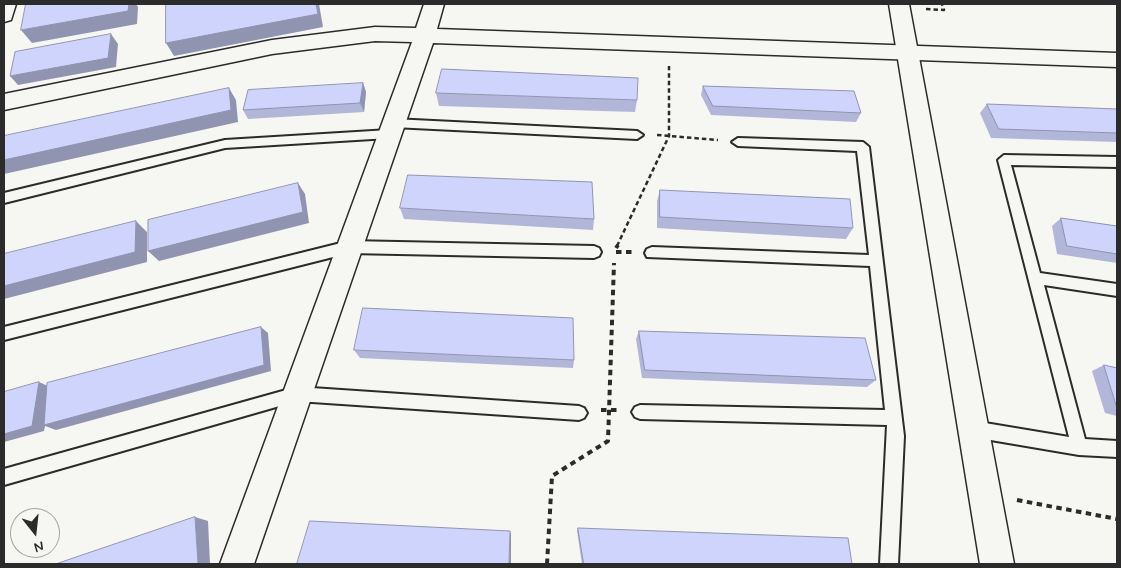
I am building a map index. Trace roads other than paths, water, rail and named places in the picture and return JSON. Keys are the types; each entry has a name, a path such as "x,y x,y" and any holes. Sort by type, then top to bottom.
{"street":[{"path":"4,15 6,4"},
{"path":"237,564 425,35 434,4"},
{"path":"899,4 906,54 997,564"},
{"path":"4,102 302,42 375,34 1117,60"}],"lane":[{"path":"4,198 225,144 391,129 637,135"},
{"path":"738,142 863,147 896,436 889,564"},
{"path":"1079,447 1004,160 1117,162"},
{"path":"4,334 349,247 594,252"},
{"path":"652,253 876,261"},
{"path":"1035,278 1117,290"},
{"path":"4,477 297,394 579,413"},
{"path":"640,412 894,418"},
{"path":"972,429 1079,447 1117,449"}]}
